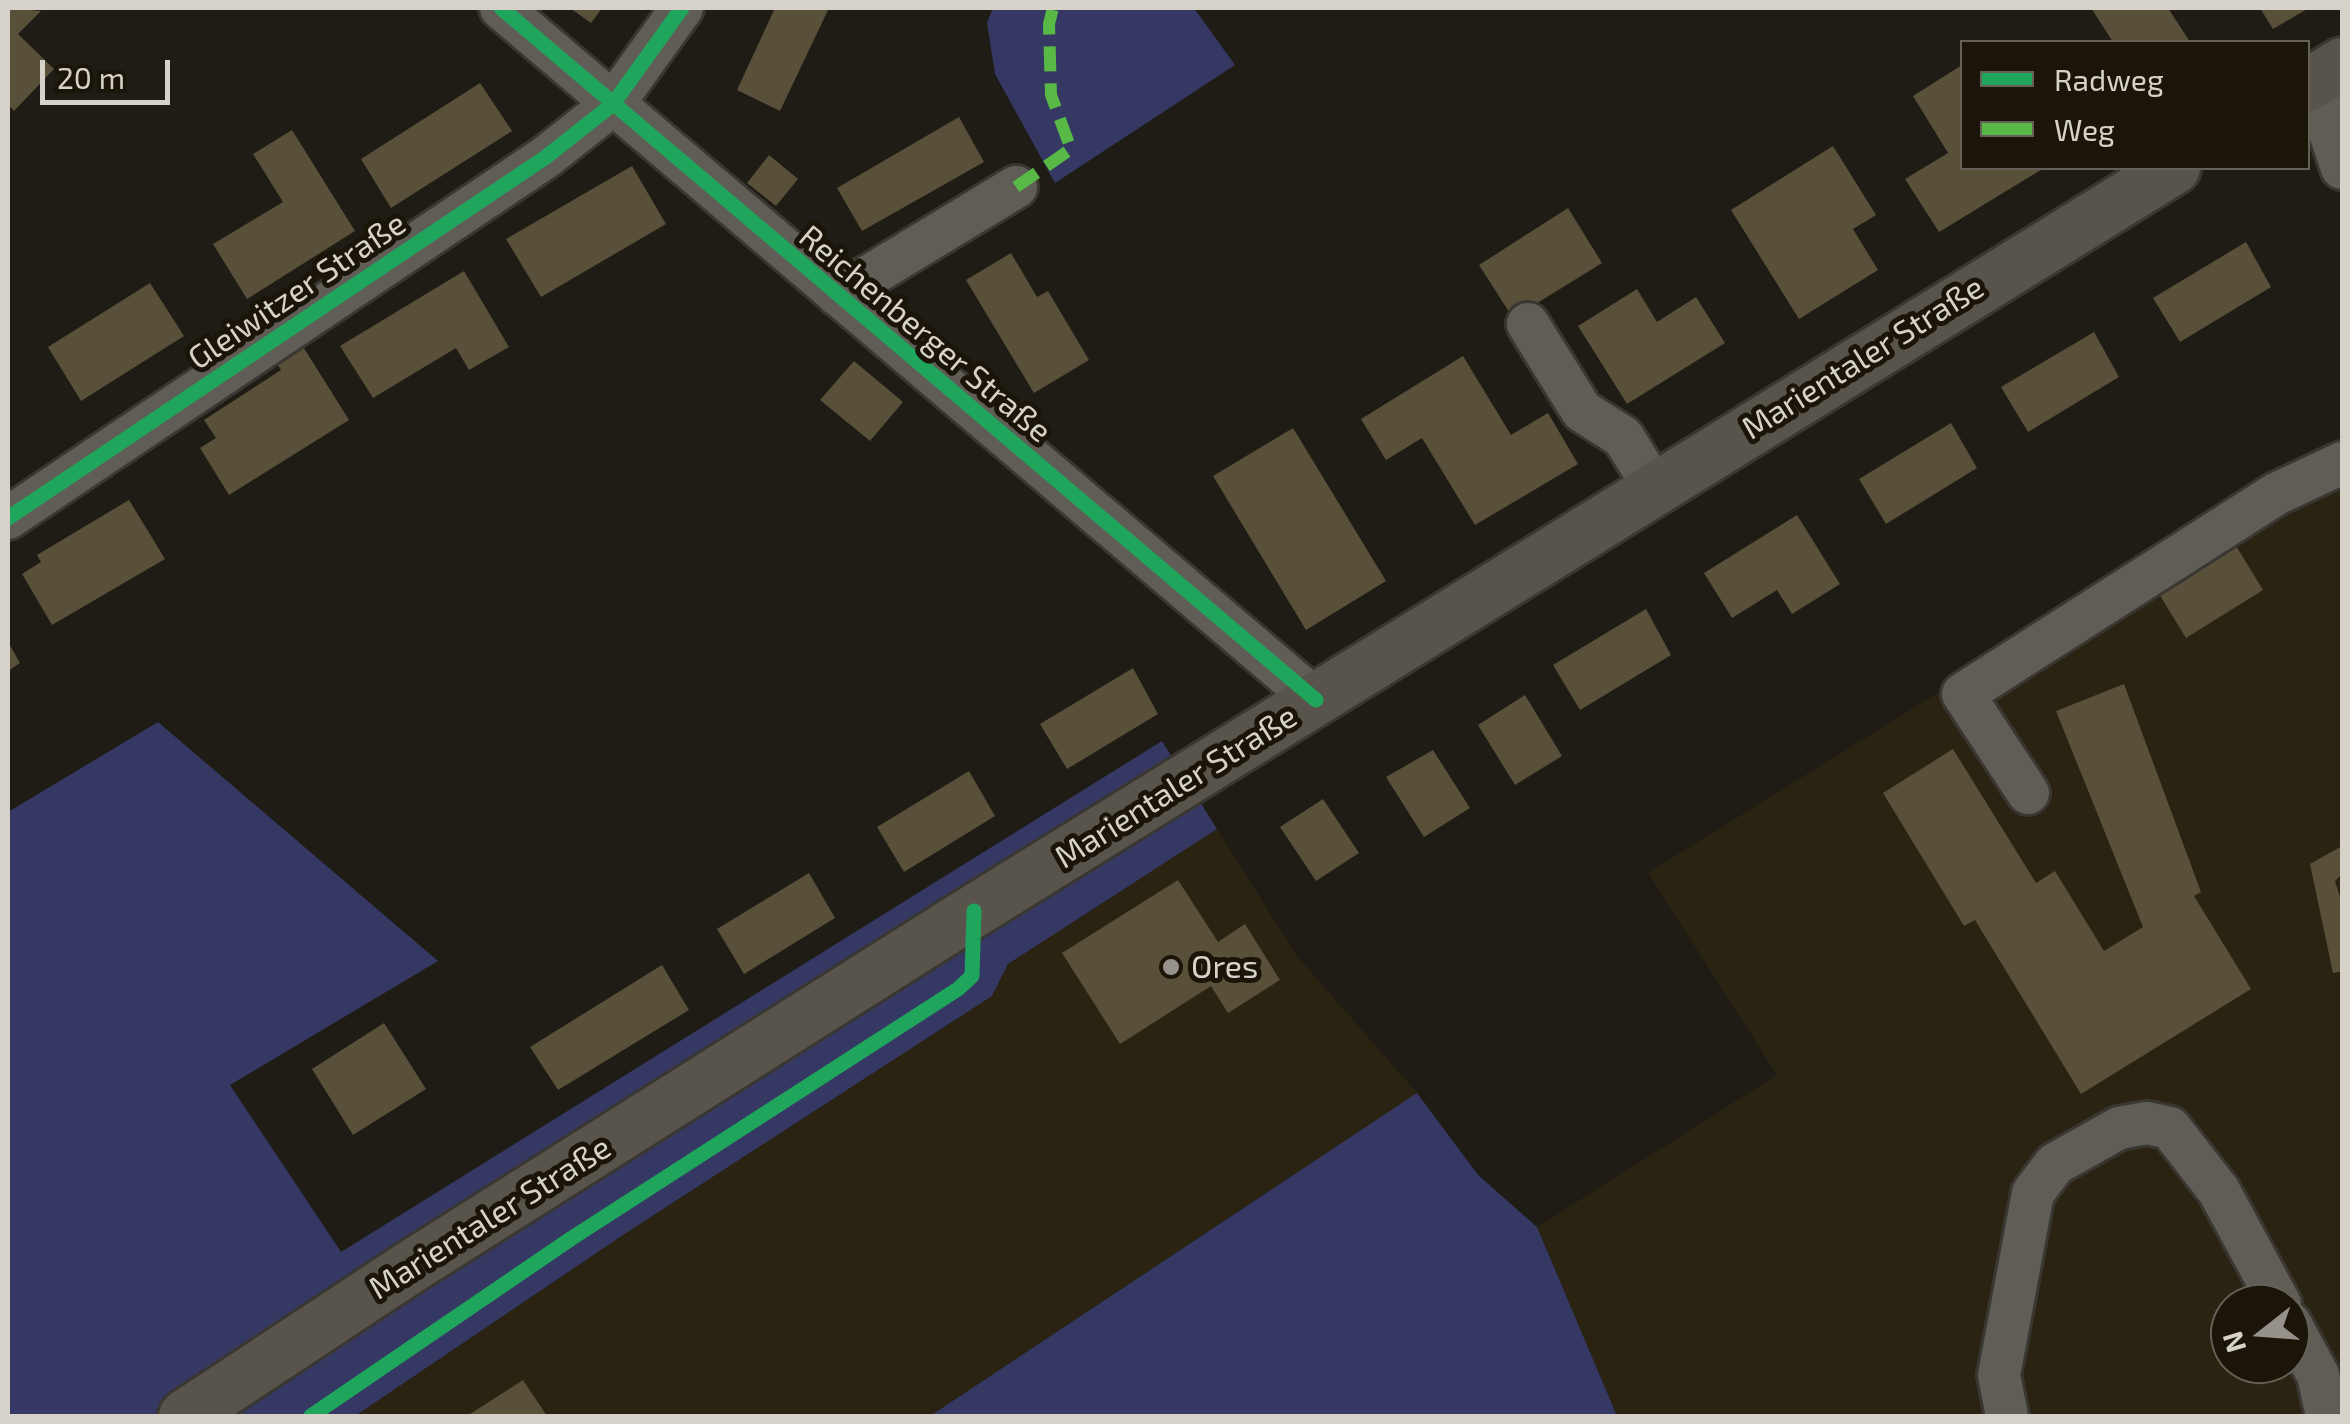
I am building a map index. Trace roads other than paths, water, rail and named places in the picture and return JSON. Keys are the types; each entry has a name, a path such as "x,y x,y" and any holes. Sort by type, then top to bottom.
{"main road":[{"name":"Marientaler Straße","path":"185,1416 408,1268 1654,487 2171,170"}],"street":[{"name":"Reichenberger Straße","path":"501,8 1316,700"},
{"name":"Gleiwitzer Straße","path":"8,518 546,157 613,104 682,8"},
{"path":"2321,77 2342,168"},
{"path":"838,296 1016,186"},
{"path":"1528,324 1582,412 1623,438 1654,487"},
{"path":"2028,792 1963,694 2276,494 2342,463"},
{"path":"2007,1416 1999,1375 2033,1193 2056,1164 2119,1128 2147,1123 2170,1128 2220,1190 2269,1284"},
{"path":"2310,1343 2330,1362 2326,1416"}],"place":[{"name":"Ores","path":"1171,967"}]}
